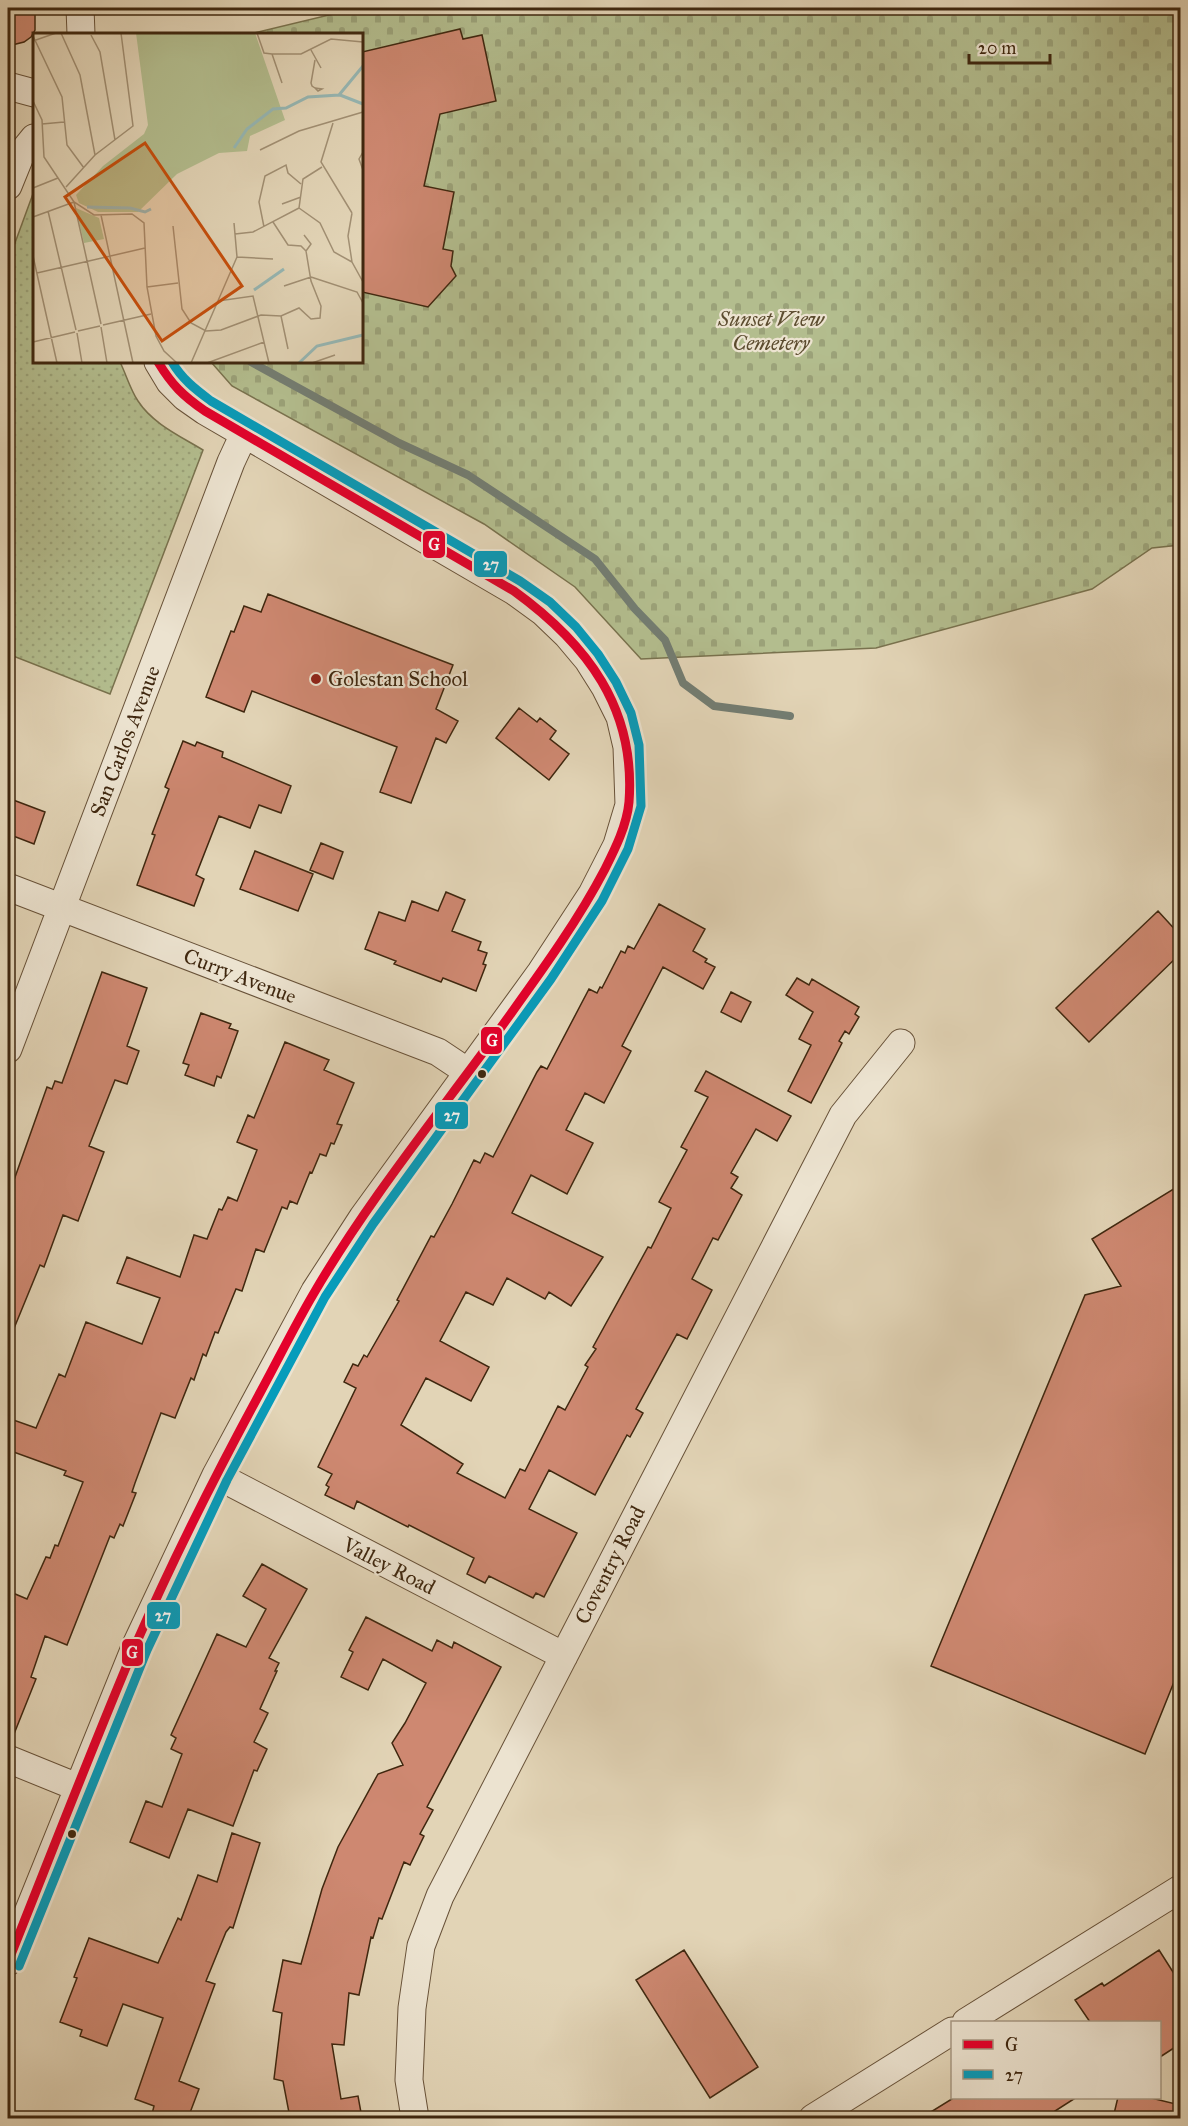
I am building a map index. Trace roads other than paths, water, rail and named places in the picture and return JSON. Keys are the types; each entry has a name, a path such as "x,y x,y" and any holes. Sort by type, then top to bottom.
{"street":[{"path":"80,8 81,33"},
{"path":"8,86 33,93"},
{"path":"8,186 21,154 33,139"},
{"path":"8,1962 77,1786 136,1645 216,1475 315,1291 363,1217 501,1029 592,894 617,845 629,805 627,747 620,717 588,660 567,634 543,612 514,591 185,398 170,382 159,363"},
{"name":"San Carlos Avenue","path":"8,1048 231,462 244,434"},
{"name":"Curry Avenue","path":"8,886 438,1052 468,1072"},
{"name":"Coventry Road","path":"415,2118 409,2080 412,2008 421,1947 440,1896 843,1115 901,1043"},
{"name":"Valley Road","path":"216,1475 564,1656"},
{"path":"8,1759 77,1786"},
{"path":"968,2021 1180,1889"},
{"path":"813,2118 850,2109 951,2032"}],"waterway":[{"path":"253,363 399,443 468,475 595,559 635,609 665,640 683,683 714,706 790,716"}],"place":[{"name":"Golestan School","path":"316,679"}],"park label":[{"name":"Sunset View Cemetery","path":"771,331"}]}
